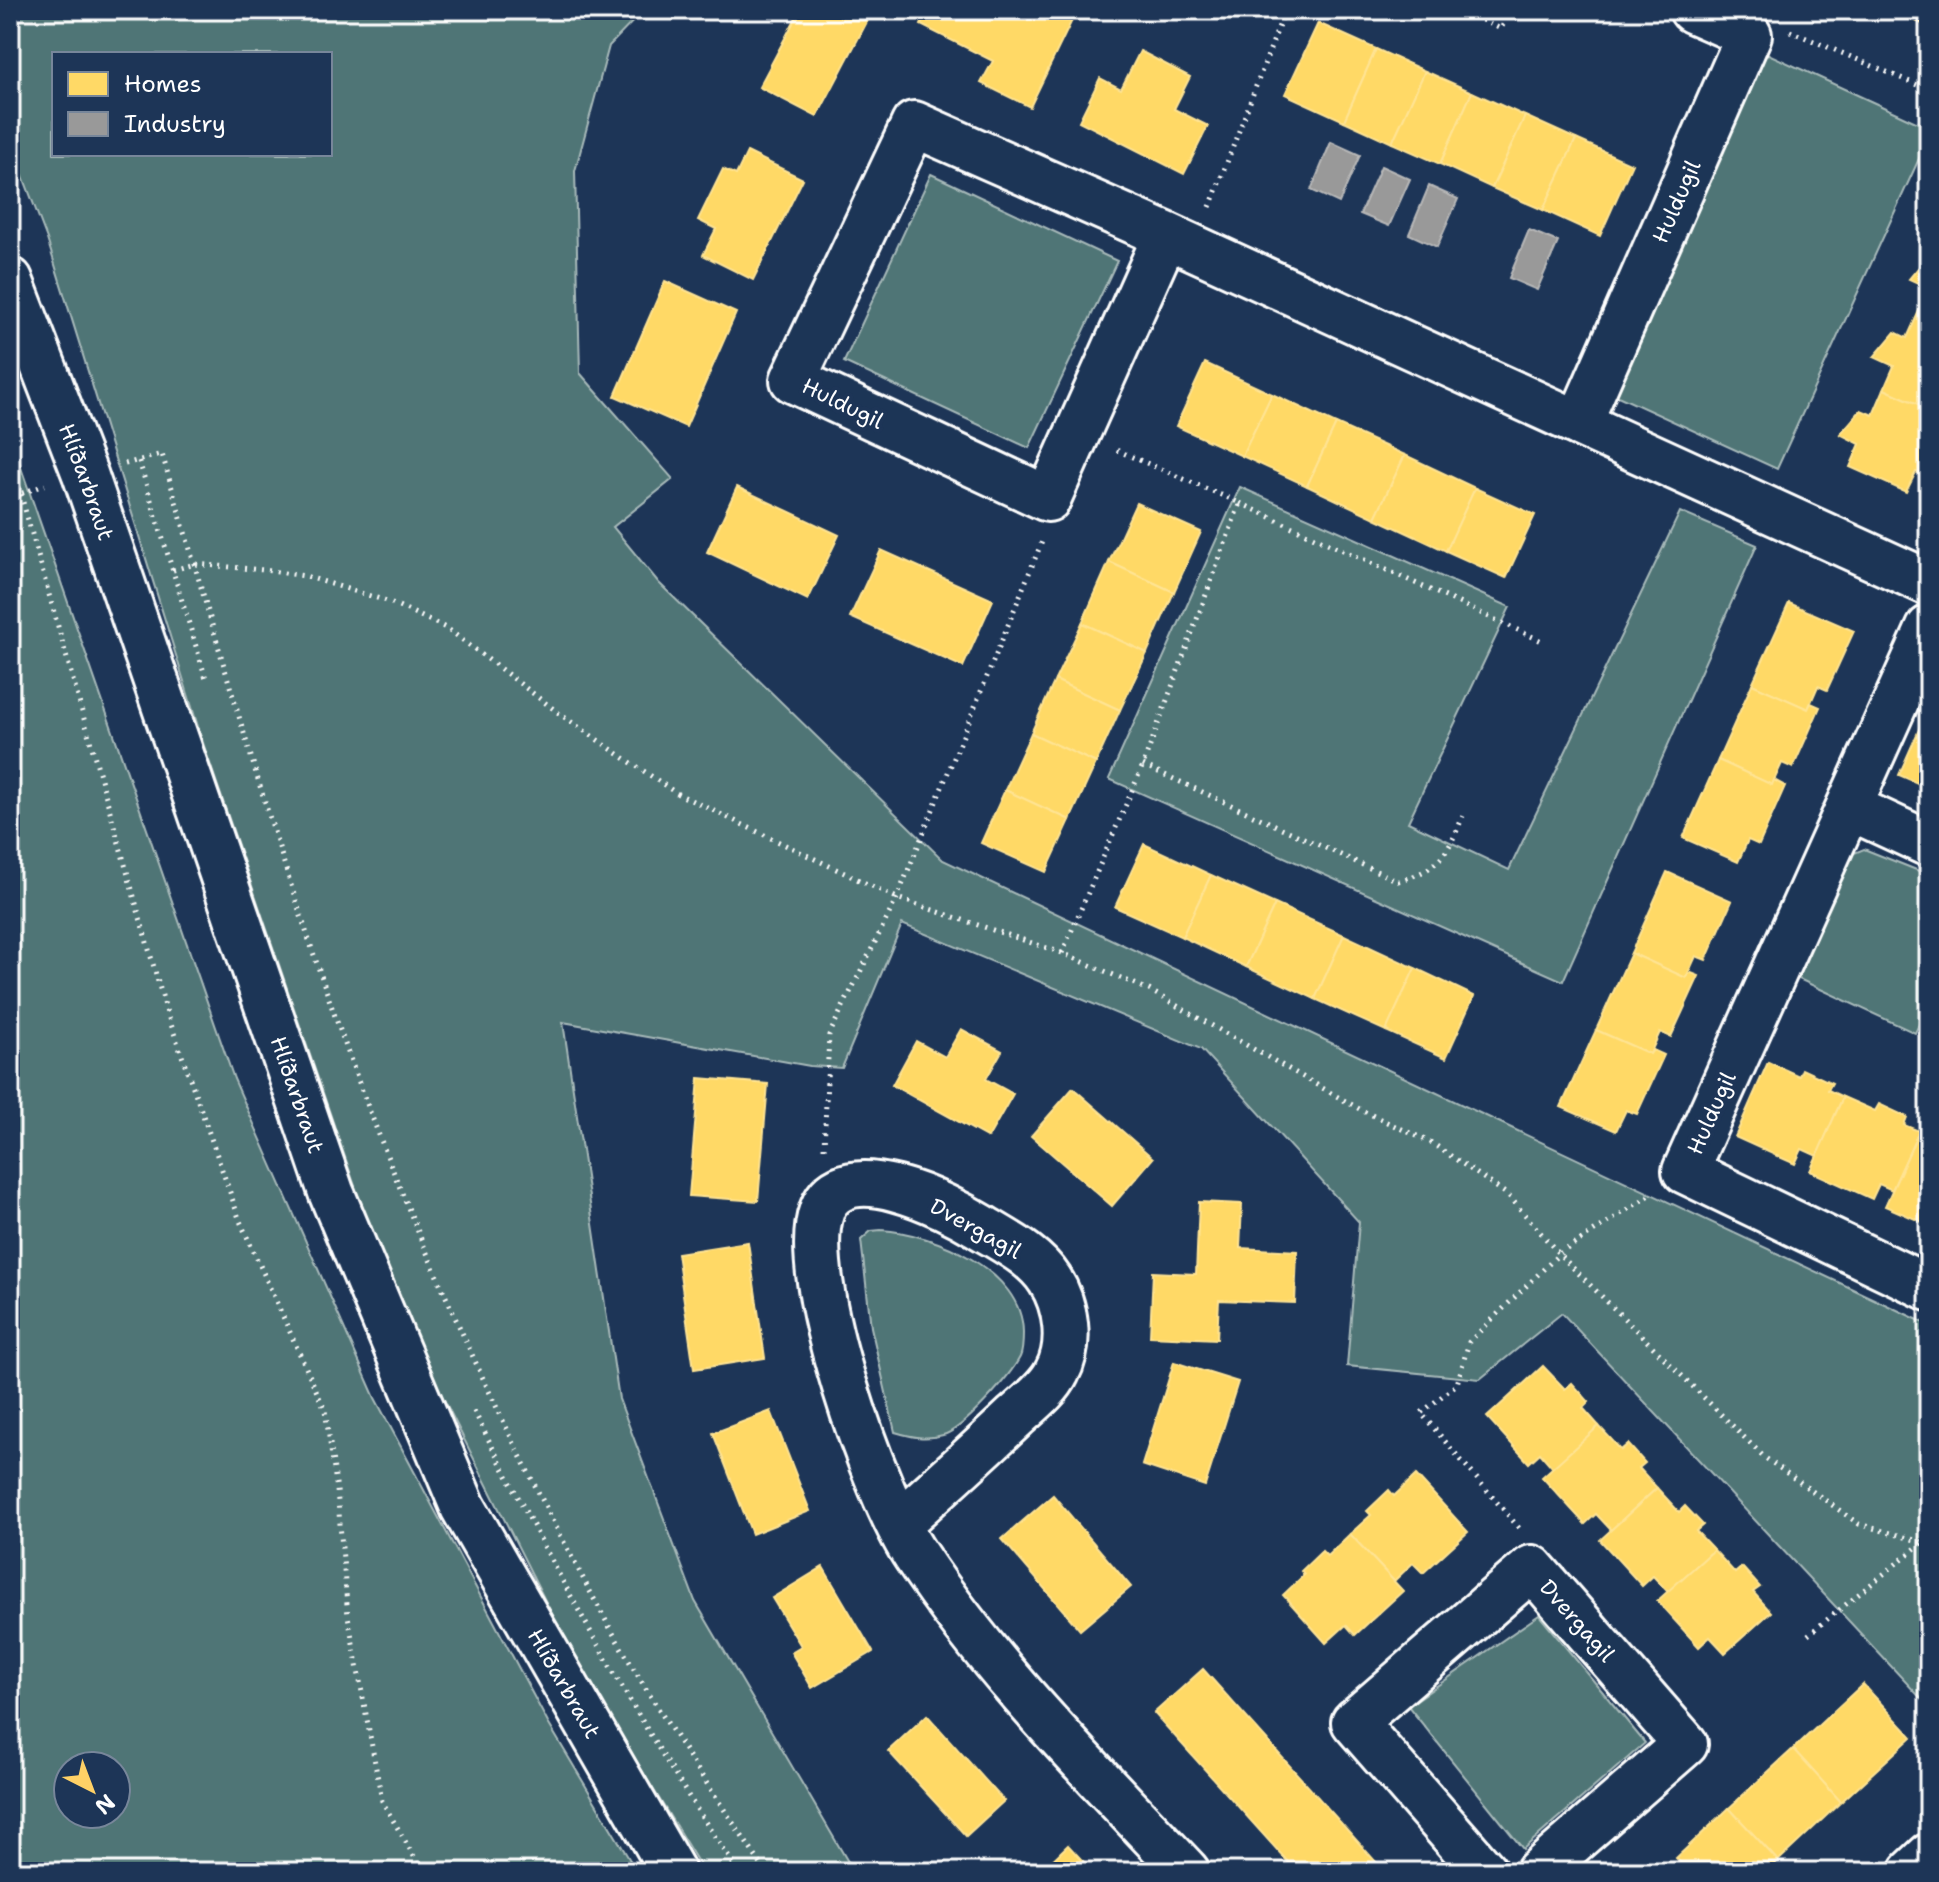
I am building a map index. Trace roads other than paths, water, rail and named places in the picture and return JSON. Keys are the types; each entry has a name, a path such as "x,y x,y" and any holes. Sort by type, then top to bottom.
{"street":[{"name":"Huldugil","path":"1579,423 1749,35 1692,10"},
{"name":"Huldugil","path":"1166,235 1048,499 793,380 914,124 1166,235 1929,583"},
{"name":"Hlíðarbraut","path":"10,280 85,474 331,1192 463,1507 673,1872"},
{"name":"Huldugil","path":"1929,628 1685,1171 1929,1288"},
{"path":"1849,807 1929,844"},
{"name":"Dvergagil","path":"864,1183 897,1188 956,1212 1030,1257 1050,1280 1064,1312 1066,1338 1057,1372 1005,1427 899,1523 873,1469 826,1325 818,1235 822,1208 840,1188 864,1183"},
{"path":"899,1523 913,1553 1010,1685 1187,1872"},
{"name":"Dvergagil","path":"1485,1872 1354,1722 1532,1568 1685,1744 1538,1872"},
{"path":"1912,1872 1929,1856"}]}
